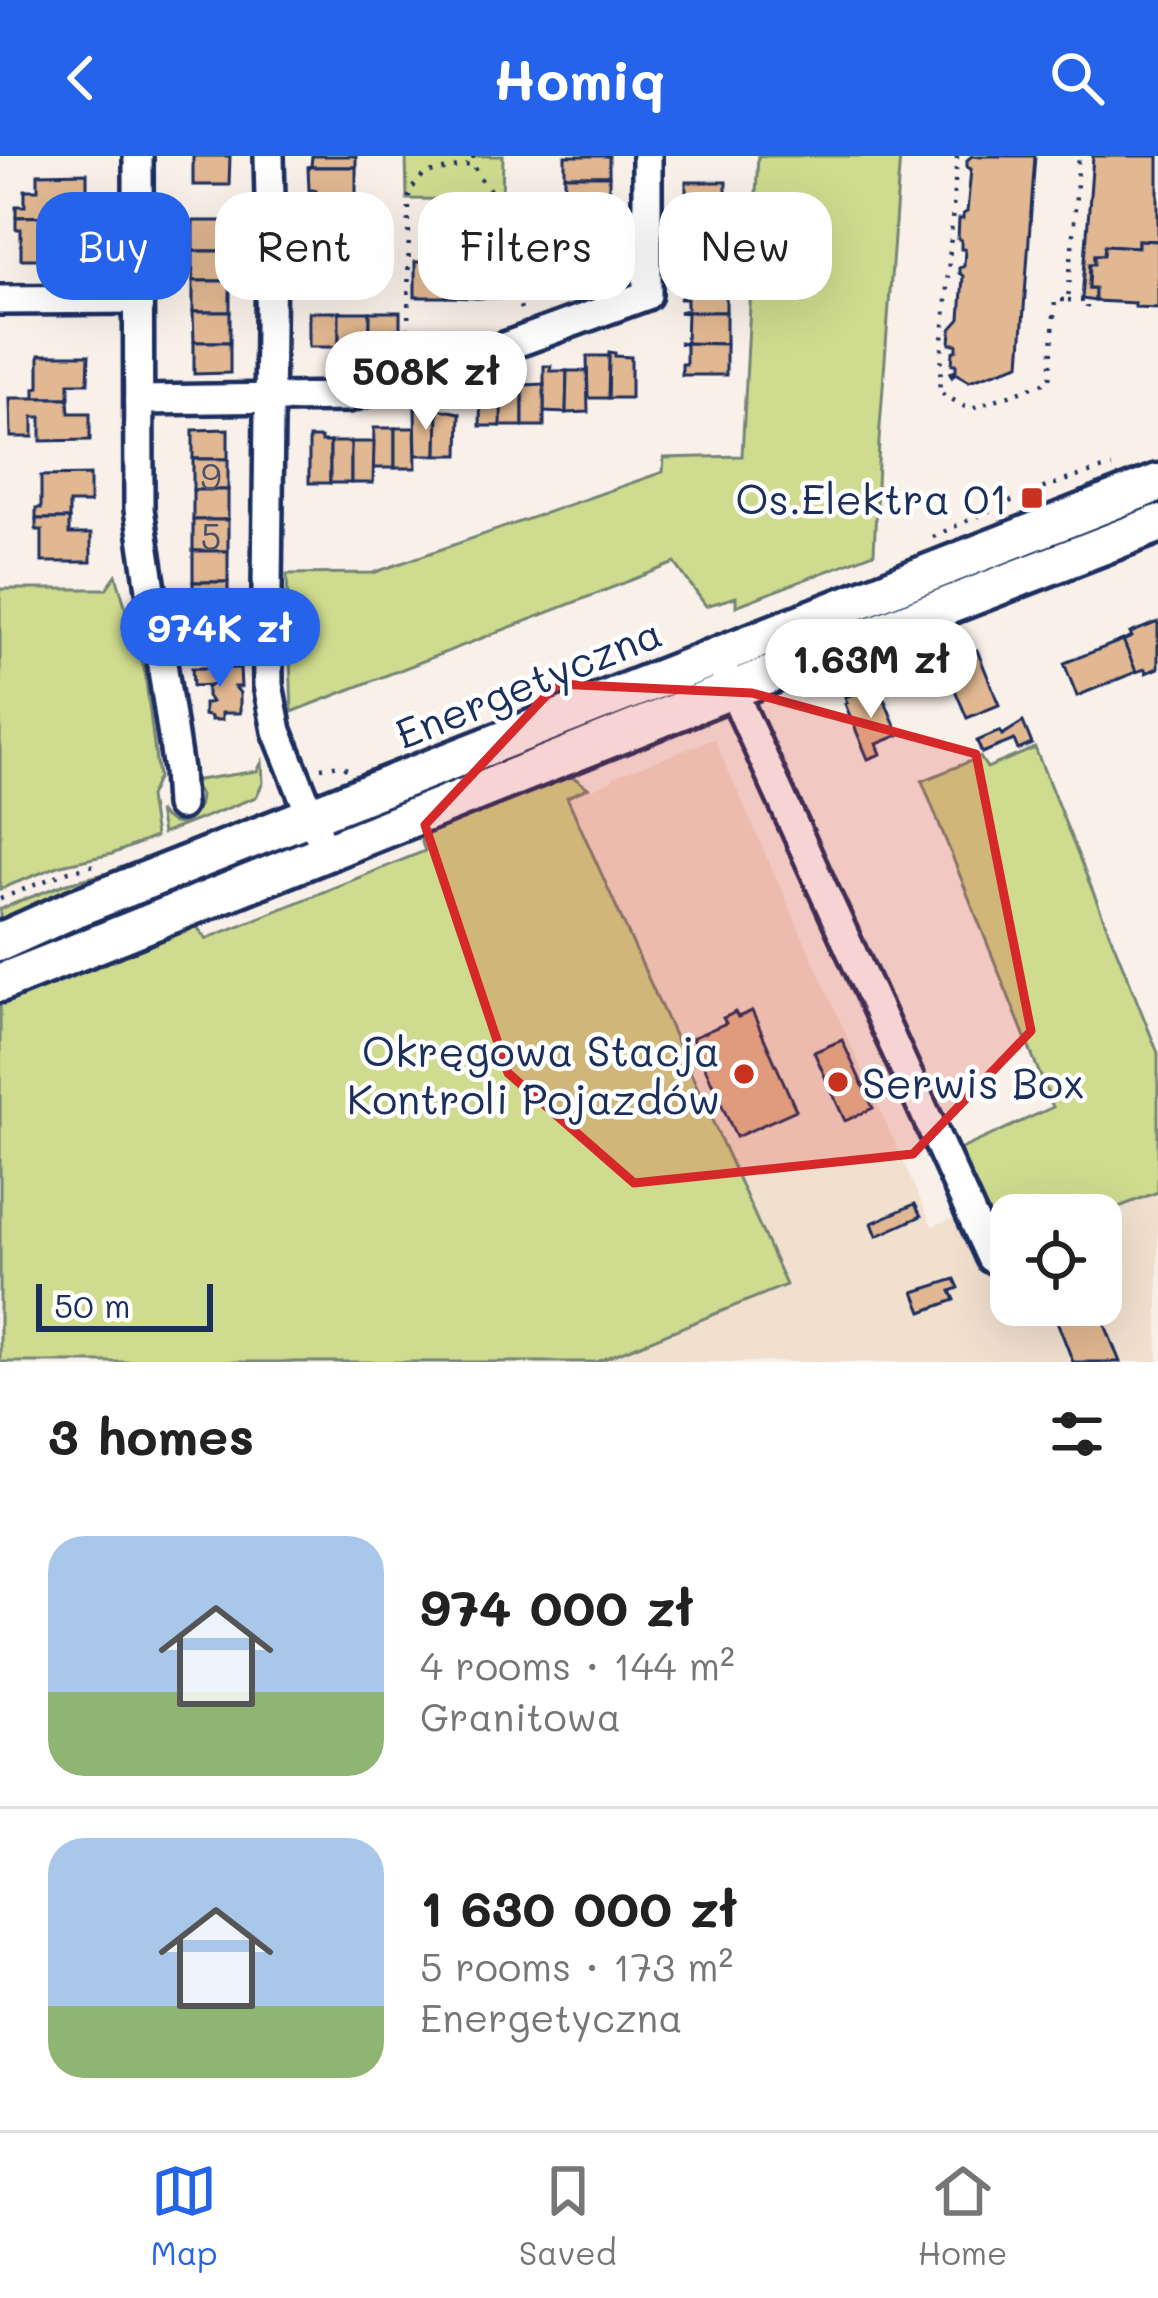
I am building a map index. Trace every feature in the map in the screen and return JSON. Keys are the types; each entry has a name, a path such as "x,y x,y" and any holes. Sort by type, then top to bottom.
{"street":[{"path":"138,156 138,192"},
{"path":"269,156 270,707 326,853"},
{"path":"139,400 348,397 647,296 647,156"},
{"path":"0,300 36,300"},
{"path":"139,300 139,509 180,805"},
{"name":"Energetyczna","path":"0,942 1158,483"},
{"name":"Energetyczna","path":"0,983 1158,524"},
{"path":"717,655 990,1256"}],"path":[{"path":"957,156 940,392 968,409 1050,381 1055,300 1087,301 1087,308"},
{"path":"1068,300 1079,156"},
{"path":"408,378 410,192 424,174 473,160 487,189 503,200 503,235 516,246 517,297 531,338"},
{"path":"0,899 69,871 105,863"}],"highlighted area":[{"path":"557,684 752,693 976,754 1031,1031 913,1154 634,1183 508,1073 425,825"}],"shaded area":[{"path":"714,739 932,1226 953,1218 974,1264 990,1258 990,1326 1122,1326 1122,1206 1158,1192 1158,1362 597,1362 785,1284 567,796"}],"green space":[{"path":"406,156 503,156 502,192 418,192 418,199 407,199"},
{"path":"758,156 900,156 874,553 736,606 736,597 706,606 675,563 292,712 287,574 373,573 663,472 664,458 742,456 750,300 832,300 832,192 756,192"},
{"path":"116,575 145,673 158,777 149,797 155,837 0,889 0,589 106,589"},
{"path":"1035,748 1158,1053 1158,1192 1122,1206 1122,1194 990,1194 990,1224 959,1150 1053,1107 922,781 980,757 987,768"},
{"path":"262,762 263,783 256,797 162,834 158,811 179,824 196,812 200,795 192,781 257,771"},
{"path":"566,776 588,788 567,797 786,1285 597,1362 0,1362 0,1002 195,924 206,939 425,851 421,840 425,832"},
{"path":"109,873 9,927 0,927 0,909 67,883"}],"building":[{"path":"193,156 230,156 229,185 193,185"},
{"path":"312,156 356,156 356,167 308,167"},
{"path":"565,156 609,156 609,176 565,176"},
{"path":"972,156 1035,156 1020,364 969,381 955,373 952,377 957,344 950,344 951,329 960,319 963,276 959,268 964,265 965,249 958,239 959,219 967,212 971,169 967,160"},
{"path":"1093,156 1158,156 1158,241 1138,240 1138,247 1105,245 1104,255 1095,255 1095,264 1090,264 1089,288 1095,288 1095,301 1082,299"},
{"path":"308,167 356,167 356,192 309,190"},
{"path":"87,173 87,192 36,192 36,217 16,217 16,206 25,206 25,190 38,190 38,174"},
{"path":"565,176 609,176 609,192 565,192"},
{"path":"686,182 726,182 726,192 686,192"},
{"path":"16,217 36,217 36,259 21,259"},
{"path":"193,221 215,221 215,251 193,251"},
{"path":"1138,240 1158,241 1158,308 1095,301 1095,288 1089,288 1095,255 1104,255 1105,245 1138,247"},
{"path":"193,251 215,251 215,281 193,281"},
{"path":"415,262 418,262 418,297"},
{"path":"193,281 215,281 215,300 230,300 230,312 193,312"},
{"path":"687,300 726,300 726,312 679,312 687,310"},
{"path":"193,312 230,312 230,342 194,342"},
{"path":"309,312 339,312 339,347 309,347"},
{"path":"339,312 370,312 370,347 339,347"},
{"path":"370,312 400,312 400,347 370,347"},
{"path":"679,312 726,312 726,344 679,343 686,343 687,313"},
{"path":"194,342 230,342 230,373 194,374"},
{"path":"679,343 726,344 726,375 682,375 686,344"},
{"path":"609,352 631,357 631,398 608,398"},
{"path":"39,355 89,355 88,383 69,383 69,398 35,398"},
{"path":"587,356 609,356 608,398 588,398"},
{"path":"544,366 551,366 550,371 567,371 566,413 544,412"},
{"path":"567,371 587,371 588,412 566,413"},
{"path":"481,380 502,385 501,426 480,426"},
{"path":"502,380 523,385 523,426 501,426"},
{"path":"544,384 544,426 523,426 523,385"},
{"path":"10,398 68,398 69,413 90,413 90,440 41,441 41,417 33,417 33,437 11,437"},
{"path":"415,409 438,413 437,455 416,455"},
{"path":"438,409 460,413 459,455 437,455"},
{"path":"374,428 395,428 395,468 373,468"},
{"path":"395,428 415,428 416,468 395,468"},
{"path":"228,429 228,459 193,459 193,430"},
{"path":"309,438 330,442 330,483 309,483"},
{"path":"330,442 351,442 351,483 330,483"},
{"path":"351,442 374,442 373,483 351,483"},
{"path":"193,459 228,459 228,490 193,490"},
{"path":"90,475 90,503 69,503 69,519 36,519 36,508 41,508 41,476"},
{"path":"193,490 228,490 228,520 193,520"},
{"path":"36,519 69,519 69,534 91,534 91,562 42,562 42,530 36,530"},
{"path":"193,520 228,520 228,551 193,551"},
{"path":"193,551 228,551 228,582 193,582"},
{"path":"193,582 228,582 228,611 193,611"},
{"path":"1158,622 1158,668 1136,672 1123,641 1132,637 1130,633"},
{"path":"1123,640 1136,672 1077,696 1064,663"},
{"path":"977,650 999,705 967,718 944,664"},
{"path":"192,668 240,668 241,687 235,687 240,693 240,713 222,713 222,720 204,715 204,704 211,702 207,688 211,685 193,686"},
{"path":"880,689 899,735 877,744 881,754 868,759 845,697"},
{"path":"1023,722 1032,744 1018,750 1014,740 982,753 977,741 1000,731 1002,735"},
{"name":"Okręgowa Stacja Kontroli Pojazdów","path":"752,1011 796,1110 736,1137 692,1038 726,1023 723,1018 735,1012 738,1017"},
{"path":"842,1040 873,1108 845,1121 814,1052"},
{"path":"915,1204 921,1216 877,1236 872,1223"},
{"path":"955,1279 959,1288 951,1291 955,1300 922,1312 914,1292"},
{"path":"1059,1326 1105,1326 1120,1362 1073,1362"}],"place":[{"name":"Os.Elektra 01","path":"1032,498"},
{"name":"Okręgowa Stacja Kontroli Pojazdów","path":"744,1074"},
{"name":"Serwis Box","path":"838,1082"}]}
